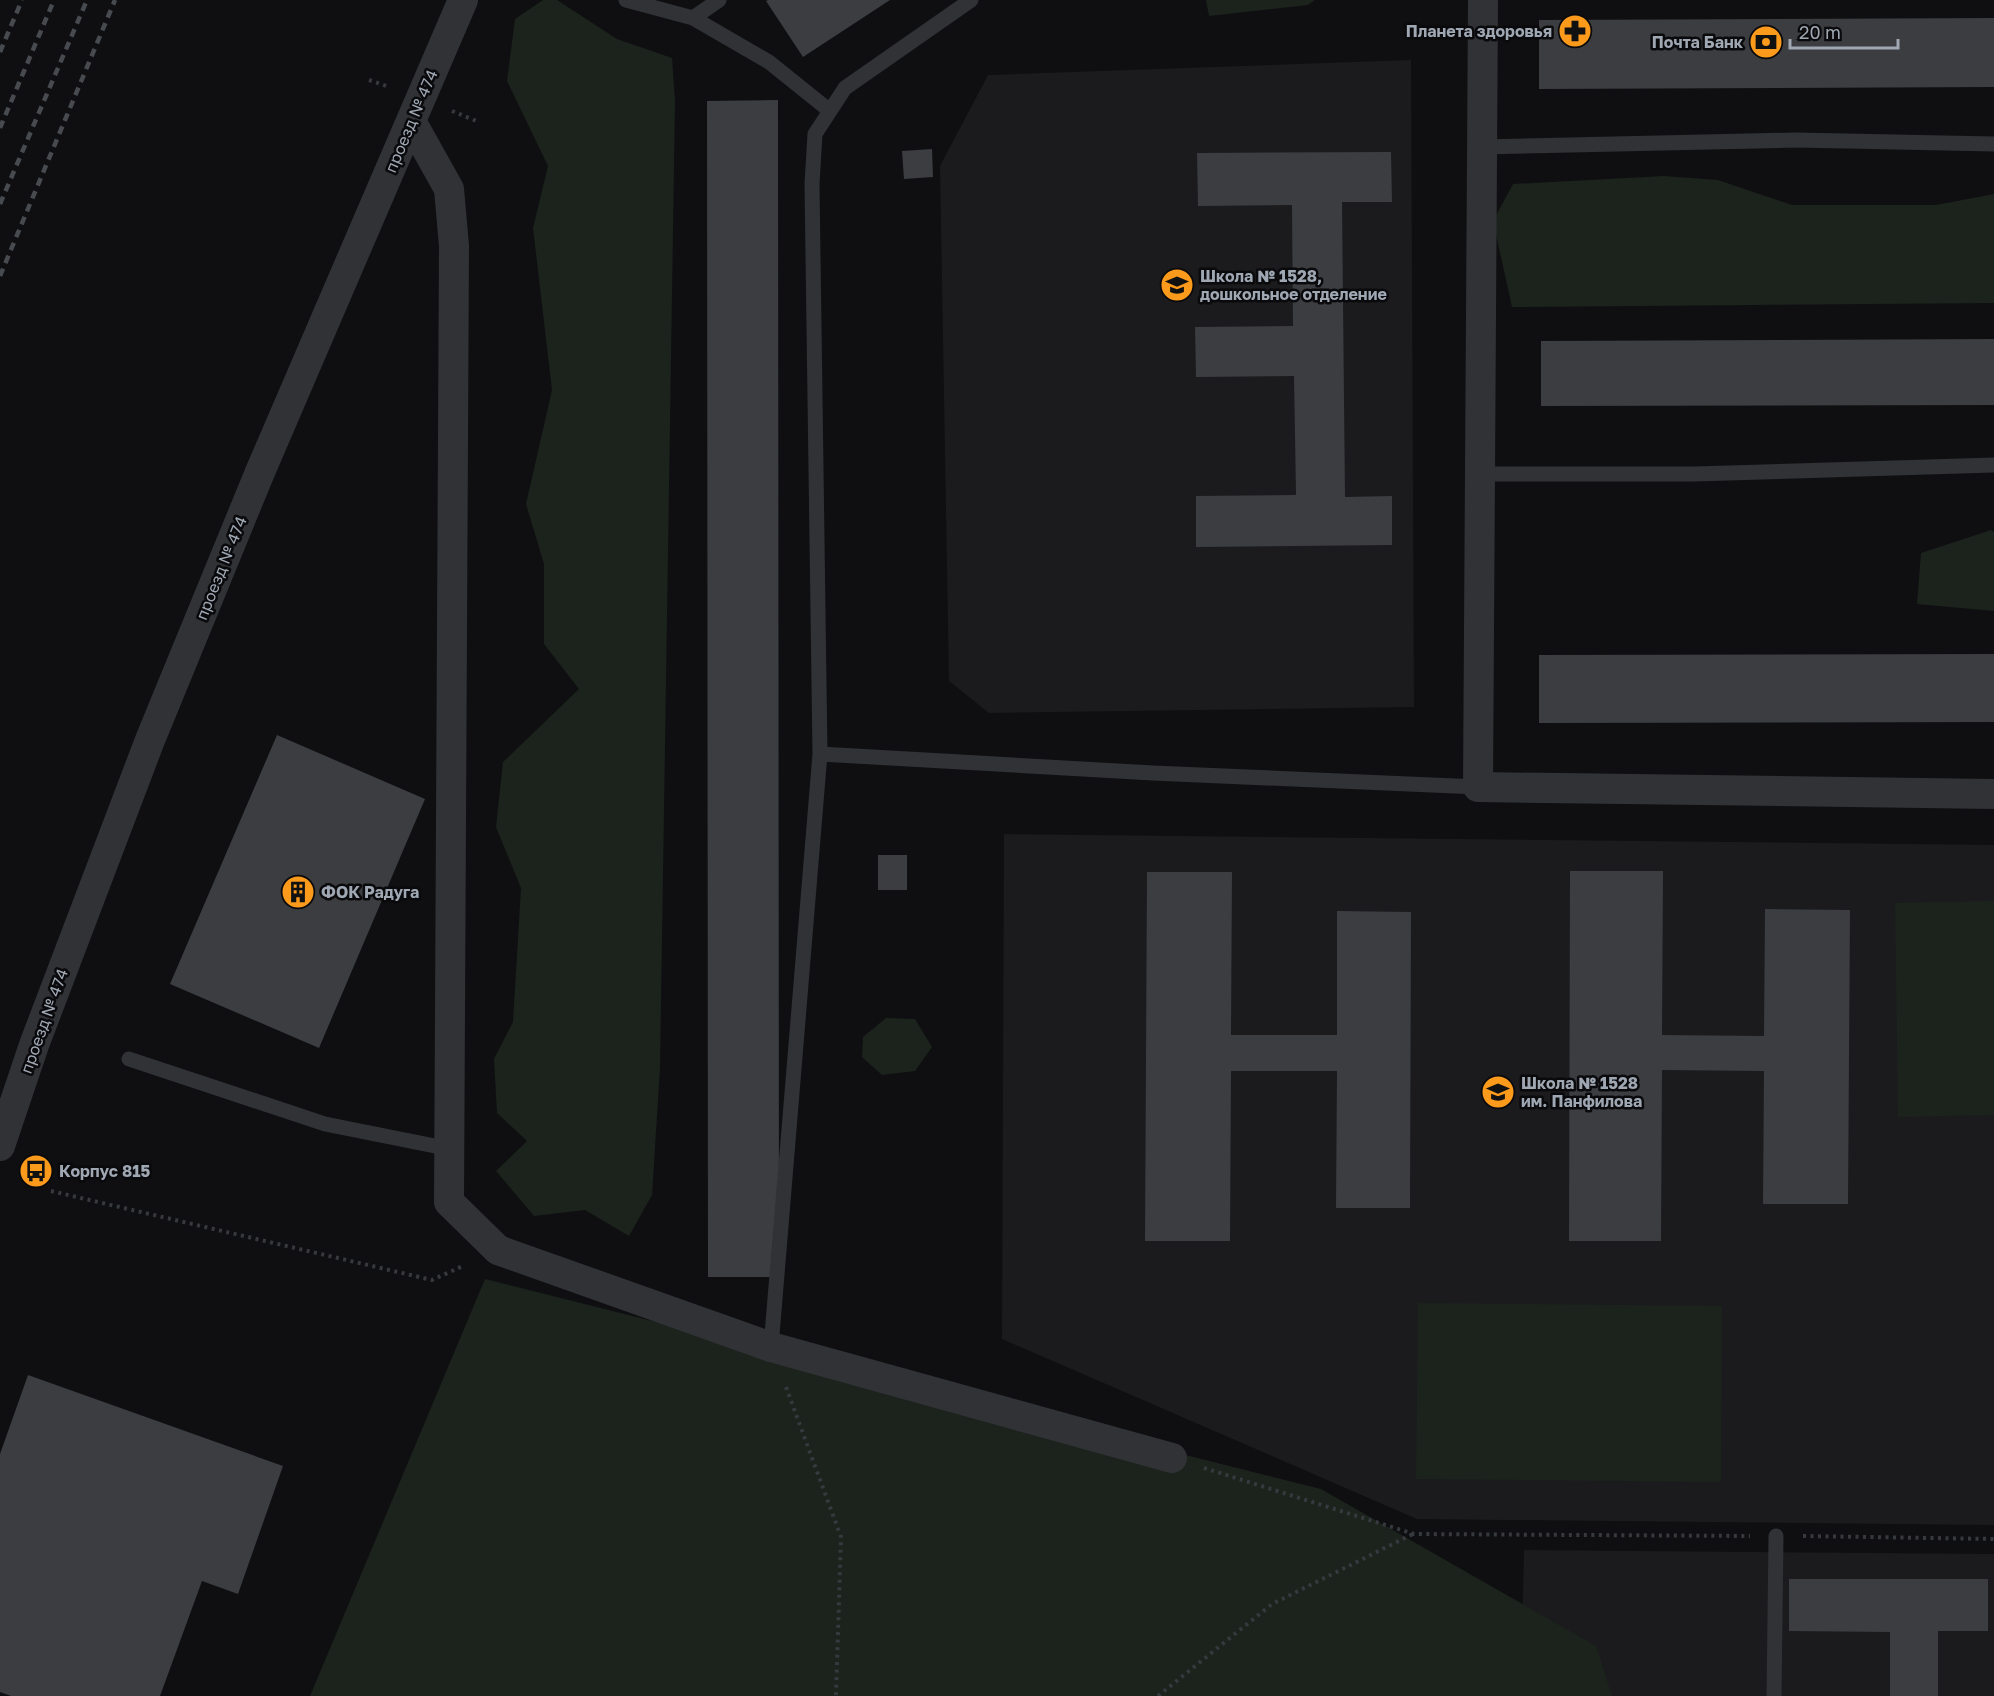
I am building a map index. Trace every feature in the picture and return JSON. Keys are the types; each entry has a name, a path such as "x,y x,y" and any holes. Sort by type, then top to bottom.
{"street":[{"name":"проезд № 474","path":"0,1146 34,1045 150,740 260,472 463,0"},
{"path":"1483,0 1478,787 1994,794"},
{"path":"411,121 449,189 454,246 450,1202 498,1250 771,1347 1172,1458"}],"lane":[{"path":"626,0 693,18 769,63 830,111"},
{"path":"693,18 719,0"},
{"path":"771,1347 820,754 812,184 815,134 845,88 971,0"},
{"path":"1481,147 1797,140 1994,144"},
{"path":"1479,474 1694,474 1994,465"},
{"path":"820,754 1165,774 1478,787"},
{"path":"129,1059 325,1124 450,1149"},
{"path":"1774,1696 1776,1536"}],"path":[{"path":"51,1191 432,1280 498,1250"},
{"path":"771,1347 841,1538 836,1696"},
{"path":"1172,1458 1414,1534 1994,1539"},
{"path":"1158,1696 1272,1604 1361,1558 1414,1534"}],"shaded area":[{"path":"543,0 557,0 617,39 672,58 675,101 660,1068 652,1195 629,1236 585,1210 534,1216 496,1171 527,1141 497,1113 494,1059 513,1022 521,888 496,827 503,762 579,689 544,644 544,564 526,504 552,390 533,228 548,166 507,81 515,19"},
{"path":"1206,0 1315,0 1308,5 1209,16"},
{"name":"Школа № 1528, дошкольное отделение","path":"1411,60 1414,707 989,713 949,681 940,166 988,75"},
{"path":"1664,176 1718,180 1792,205 1936,205 1994,194 1994,303 1512,307 1493,221 1513,184"},
{"path":"1991,530 1994,532 1994,611 1917,604 1921,553"},
{"name":"Школа № 1528 им. Панфилова","path":"1004,834 1994,845 1994,1525 1417,1519 1002,1339"},
{"path":"1994,901 1994,1115 1898,1117 1895,903"},
{"path":"886,1018 915,1019 932,1047 915,1071 882,1075 862,1057 863,1037"},
{"path":"485,1279 1321,1489 1596,1646 1612,1696 310,1696"},
{"path":"1418,1303 1722,1306 1721,1482 1416,1479"},
{"path":"1524,1550 1994,1554 1994,1696 1521,1696"}],"building":[{"path":"890,0 803,57 766,1"},
{"path":"1994,18 1994,87 1539,89 1539,20"},
{"path":"778,100 779,1277 708,1277 707,101"},
{"path":"932,149 933,177 904,179 902,151"},
{"path":"1391,152 1392,202 1342,202 1345,497 1392,496 1392,545 1196,547 1196,496 1296,495 1294,376 1196,377 1195,327 1293,326 1292,205 1198,206 1197,153"},
{"path":"1994,339 1994,405 1541,406 1541,341"},
{"path":"1994,654 1994,722 1539,723 1539,655"},
{"name":"ФОК Радуга","path":"277,735 425,799 319,1048 170,984"},
{"path":"878,855 907,855 907,890 878,890"},
{"path":"1570,871 1663,871 1662,1035 1764,1036 1765,909 1850,910 1848,1204 1763,1204 1764,1071 1662,1070 1661,1241 1569,1241"},
{"path":"1147,872 1232,872 1231,1035 1337,1035 1337,911 1411,912 1410,1208 1336,1208 1337,1071 1231,1071 1230,1241 1145,1241"},
{"path":"28,1375 283,1466 238,1594 202,1581 160,1696 11,1696 0,1692 0,1454"},
{"path":"1789,1579 1988,1579 1988,1631 1938,1631 1938,1696 1890,1696 1890,1632 1789,1631"}],"railway":[{"path":"0,52 22,0"},
{"path":"0,128 54,0"},
{"path":"0,204 87,0"},
{"path":"0,276 115,0"}],"place":[{"name":"Планета здоровья","path":"1575,31"},
{"name":"Почта Банк","path":"1766,42"},
{"name":"Школа № 1528, дошкольное отделение","path":"1177,285"},
{"name":"ФОК Радуга","path":"298,892"},
{"name":"Школа № 1528 им. Панфилова","path":"1498,1092"},
{"name":"Корпус 815","path":"36,1171"}]}
